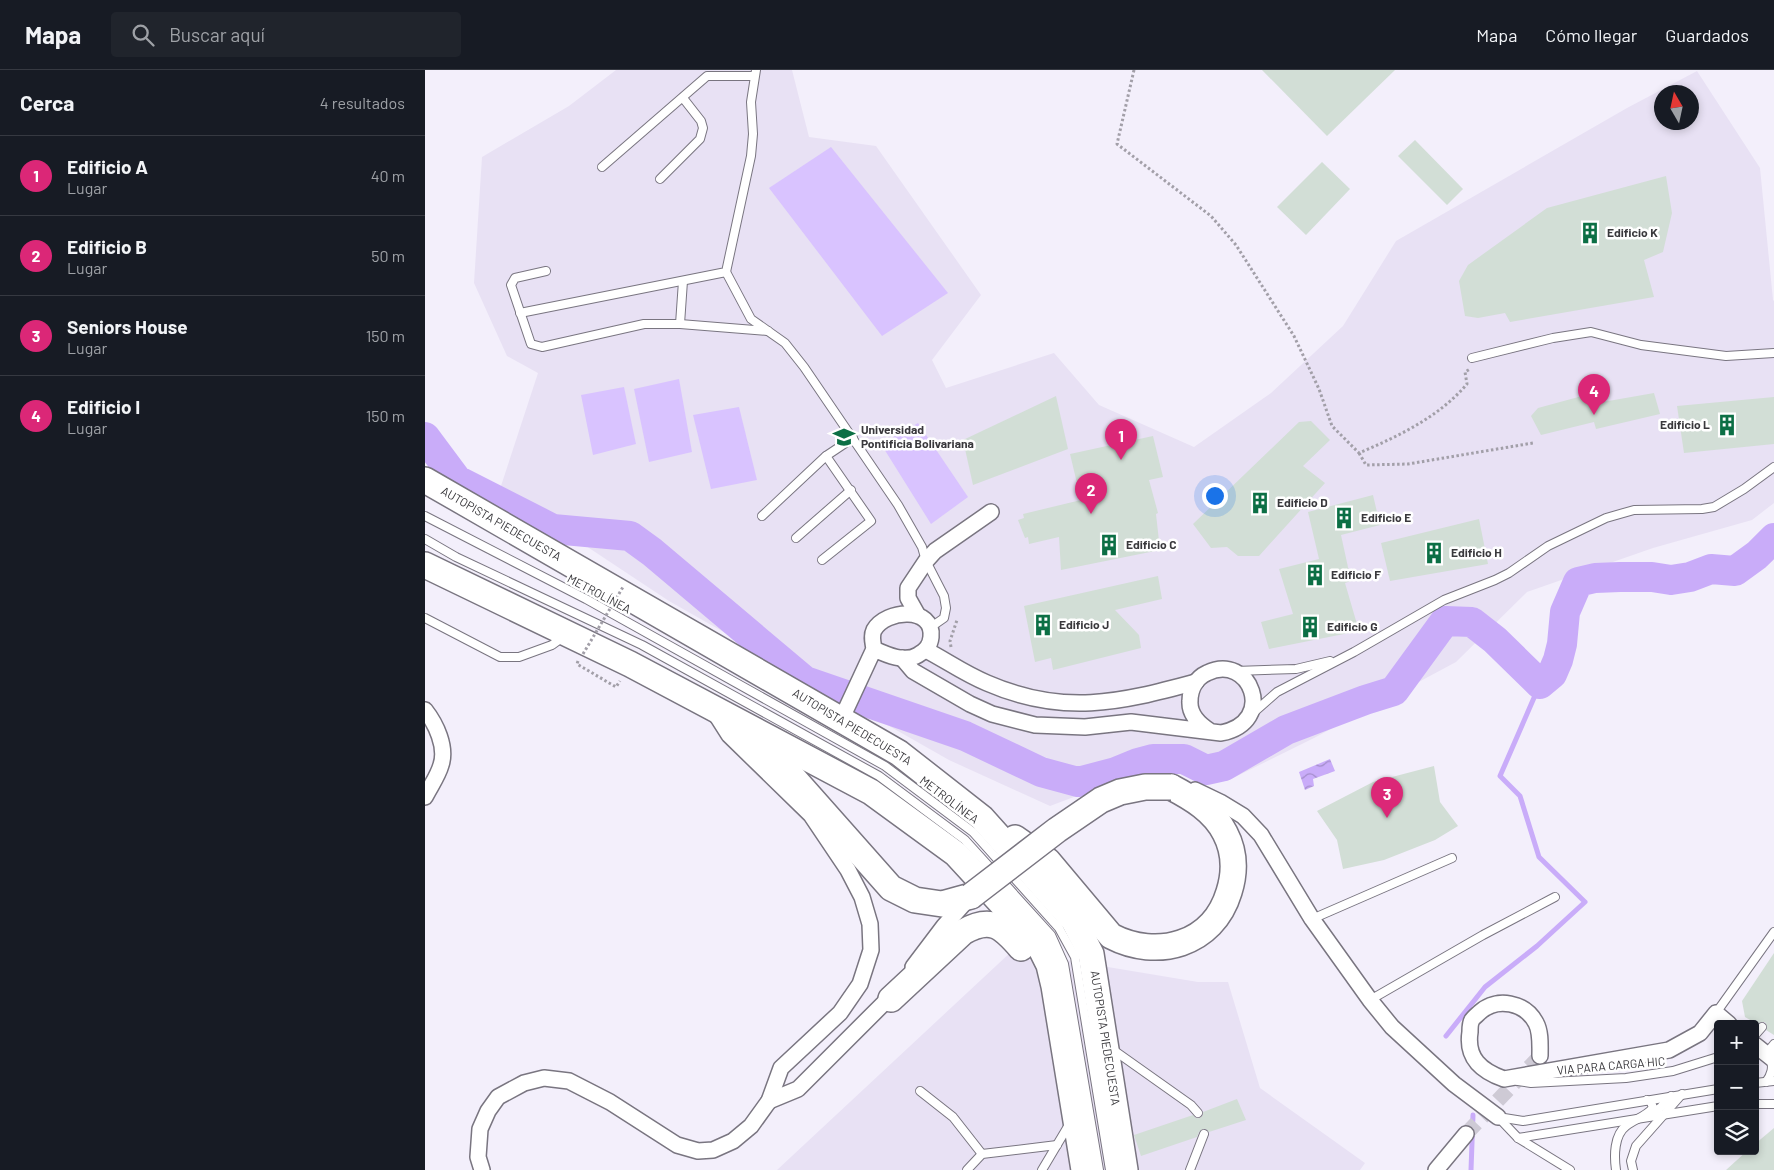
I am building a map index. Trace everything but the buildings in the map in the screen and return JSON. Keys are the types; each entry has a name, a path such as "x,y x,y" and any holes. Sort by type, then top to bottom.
{"highway":[{"name":"AUTOPISTA PIEDECUESTA","path":"425,480 845,711 982,818 1074,921 1091,954 1125,1170"},
{"path":"425,565 630,664 871,792 950,848 1038,944 1049,965 1084,1170"},
{"path":"709,705 751,738 790,774 891,888 915,900 942,904 971,896 1057,830 1101,800 1120,792 1145,786 1171,787 1193,798 1211,813 1225,833 1233,854 1233,879 1225,905 1214,921 1199,934 1175,945 1145,948 1123,942 1111,936 1048,861 1024,843 982,818"},
{"path":"891,999 963,932 973,926 985,924 997,925 1008,932 1054,986"}],"street":[{"path":"874,649 902,658 915,657 926,650 931,641 931,627 928,621 917,614 908,598 908,588 935,551 991,512"},
{"path":"845,711 874,649 873,631 890,617 917,614"},
{"path":"926,650 986,683 1024,698 1046,702 1087,704 1110,702 1145,696 1195,682"},
{"path":"902,658 913,671 971,704 992,714 1035,725 1085,727 1131,722 1221,733 1232,731 1242,725 1249,717 1252,708 1252,690 1248,682 1233,671 1223,669 1203,674 1195,682 1191,692 1190,704 1193,715 1200,725 1210,731"},
{"path":"482,1170 478,1157 480,1130 488,1111 498,1097 524,1083 545,1078 569,1081 610,1102 677,1144 698,1151 713,1150 733,1141 751,1126 769,1101 781,1068 840,1013 859,984 871,950 870,924 862,897 852,877 811,815 729,735 709,705"},
{"path":"425,710 433,720 442,750 442,764 425,796"},
{"path":"1171,787 1197,790 1243,816 1261,835 1312,919 1370,1000 1392,1026 1454,1084 1498,1117"},
{"path":"769,1101 798,1089 891,999 922,954 971,896"},
{"path":"1540,1056 1540,1039 1536,1023 1528,1013 1516,1005 1502,1002 1484,1009 1472,1020 1469,1040 1475,1060 1487,1073 1504,1079 1669,1050 1700,1033 1716,1014 1724,1020"},
{"path":"1436,1170 1466,1134"}],"lane":[{"path":"602,167 683,98 708,73 755,73 751,102 753,134 751,156 726,272 751,319 785,343 804,367 898,505 922,547 926,561 944,596 946,608 944,618 931,627"},
{"path":"660,179 700,139 703,128 701,121 683,98"},
{"path":"547,271 515,278 511,285 531,344 542,347 644,324 680,324 769,332"},
{"path":"521,313 726,272"},
{"path":"680,324 683,281"},
{"path":"1472,358 1553,338 1591,332 1641,345 1726,356 1774,353"},
{"path":"762,516 827,456 853,438"},
{"path":"822,560 871,521 827,456"},
{"path":"1249,717 1277,692 1344,657 1444,600 1495,580 1548,546 1606,518 1634,510 1702,509 1714,507 1738,493 1774,467"},
{"path":"796,538 851,490"},
{"name":"METROLÍNEA","path":"425,516 594,604 885,766 973,832 1059,928 1075,956 1110,1170"},
{"name":"METROLÍNEA","path":"425,539 456,557 643,645 879,776 965,840 1051,935 1064,964 1099,1170"},
{"path":"425,618 500,657 519,657 552,645 567,634"},
{"path":"1233,671 1296,669 1344,657"},
{"path":"1312,919 1452,858"},
{"path":"1370,1000 1483,935 1555,897"},
{"path":"1716,1014 1774,932"},
{"path":"1762,1027 1765,1049 1773,1067 1770,1082"},
{"path":"1104,1044 1191,1105 1198,1114"},
{"name":"VIA PARA CARGA HIC","path":"1504,1079 1531,1083 1626,1078 1673,1072 1714,1058"},
{"path":"1498,1117 1523,1121 1714,1090"},
{"path":"920,1091 953,1116 982,1154"},
{"path":"1633,1170 1631,1161 1635,1146 1682,1094"},
{"path":"1616,1170 1614,1157 1617,1139 1624,1127 1661,1107 1671,1096"},
{"path":"1641,1118 1653,1108 1651,1102 1647,1100"},
{"path":"1759,1104 1774,1104"},
{"path":"1518,1138 1714,1107"},
{"path":"1042,1170 1075,1115"},
{"path":"1498,1117 1518,1138 1569,1170"},
{"path":"1190,1170 1204,1134"},
{"path":"967,1170 982,1154 1057,1145"}],"path":[{"path":"1134,70 1117,144 1211,216 1236,245 1294,336 1319,389 1332,426 1359,453 1366,465 1408,464 1533,443"},
{"path":"1359,453 1398,437 1457,396 1467,384 1465,372 1475,365 1482,356"},
{"path":"583,654 623,587"}],"shaded area":[{"name":"Universidad Pontificia Bolivariana","path":"616,70 792,70 809,137 876,146 981,295 932,360 946,388 1054,353 1099,405 1194,447 1271,393 1343,326 1396,241 1654,94 1654,130 1699,130 1699,85 1671,85 1697,71 1760,168 1774,301 1774,503 1752,520 1653,548 1527,592 1456,662 1314,738 1227,781 1173,773 1145,774 1117,779 1050,806 949,760 669,601 500,489 538,373 507,356 474,283 482,157 569,106"},
{"path":"831,147 948,293 882,336 769,188"},
{"path":"679,379 692,452 649,462 634,389"},
{"path":"624,387 636,444 593,455 581,395"},
{"path":"739,407 757,480 711,489 693,415"},
{"path":"918,423 968,497 931,524 881,444"},
{"path":"1012,951 1198,982 1228,982 1260,1088 1365,1163 1360,1170 777,1170"}],"water":[{"path":"1330,759 1335,771 1313,779 1314,786 1305,790 1299,772"}],"waterway":[{"path":"425,437 457,480 553,529 630,536 652,552 805,681 965,736 1041,772 1078,782 1116,772 1153,759 1184,759 1206,770 1224,766 1286,730 1394,691 1445,621 1472,622 1495,640 1540,684 1552,674 1558,660 1562,644 1565,612 1578,582 1595,578 1620,577 1652,577 1671,580 1690,577 1711,569 1735,571 1757,555 1774,538"},
{"path":"1446,1036 1485,987 1537,946 1585,902 1539,857 1520,796 1500,776 1540,684"},
{"path":"1471,1170 1473,1115"}],"tunnel":[{"path":"1466,1134 1540,1056"}],"place":[{"name":"Edificio K","path":"1590,233"},
{"name":"Edificio I","path":"1594,415"},
{"name":"Edificio L","path":"1727,425"},
{"name":"Universidad Pontificia Bolivariana","path":"844,437"},
{"name":"Edificio A","path":"1121,460"},
{"name":"Edificio D","path":"1260,503"},
{"name":"Edificio B","path":"1091,514"},
{"name":"Edificio E","path":"1344,518"},
{"name":"Edificio C","path":"1109,545"},
{"name":"Edificio H","path":"1434,553"},
{"name":"Edificio F","path":"1315,575"},
{"name":"Edificio J","path":"1043,625"},
{"name":"Edificio G","path":"1310,627"},
{"name":"Seniors House","path":"1387,818"}]}
